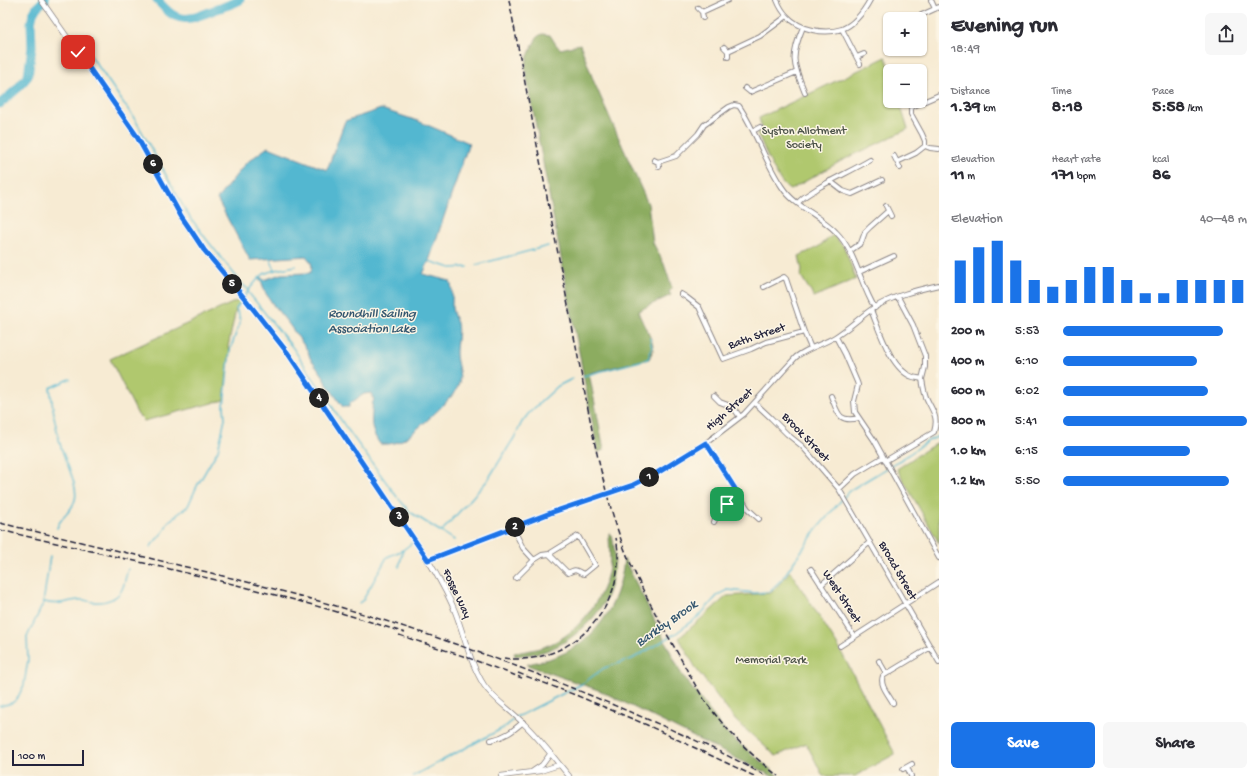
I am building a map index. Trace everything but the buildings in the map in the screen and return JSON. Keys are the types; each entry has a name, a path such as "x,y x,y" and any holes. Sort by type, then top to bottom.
{"street":[{"name":"Fosse Way","path":"42,0 136,135 181,216 204,250 282,346 428,560 456,613 472,662 478,675 490,692 521,720 551,753 569,776"},
{"path":"702,12 728,0"},
{"path":"777,0 786,16 799,26 827,32 842,28 854,21 864,10 870,0"},
{"path":"927,13 937,8 931,0"},
{"path":"698,8 702,12 703,18"},
{"path":"728,51 760,36 786,16"},
{"path":"803,27 794,50 794,59 805,93"},
{"path":"842,28 860,64"},
{"path":"724,47 728,51 728,57"},
{"path":"857,57 864,54"},
{"path":"750,92 797,72"},
{"path":"745,88 750,92"},
{"path":"750,92 750,98"},
{"path":"927,99 939,95"},
{"path":"659,168 656,161 676,156 698,134 704,125 729,107 734,105 739,106 781,186 789,196 836,232 850,251 873,309 880,332 895,362 901,370 908,375 914,378 922,378"},
{"path":"911,108 911,114 922,134 925,141 925,146"},
{"path":"753,131 760,128"},
{"path":"925,146 939,149"},
{"path":"897,162 925,146"},
{"path":"894,156 900,168"},
{"path":"798,203 801,198 870,160"},
{"path":"830,181 843,191 852,194 882,180"},
{"path":"886,206 891,216"},
{"path":"850,251 861,243 870,227 888,211"},
{"path":"859,272 894,256"},
{"path":"764,287 782,278 786,280 811,348"},
{"name":"High Street","path":"428,560 553,512 633,485 657,473 706,443 740,417 755,403 796,357 811,348 836,337 873,309 898,297 939,285"},
{"name":"Bath Street","path":"681,294 699,306 724,359 766,342 804,332"},
{"path":"839,489 855,474 885,460 934,432 937,427 938,417 926,396 922,378 925,367 925,356 898,297"},
{"path":"836,337 846,354 858,385 854,396 855,412 874,440 939,558"},
{"path":"714,396 720,402 732,407 740,417"},
{"path":"831,396 836,413 840,417 851,420 859,418"},
{"path":"833,402 838,400"},
{"name":"Brook Street","path":"755,403 787,434 802,446 839,489"},
{"path":"706,443 748,509 759,519"},
{"name":"Broad Street","path":"839,489 939,662"},
{"path":"714,522 716,516 727,504 739,495"},
{"path":"513,528 523,548 534,560"},
{"path":"516,578 534,560 542,555 548,554 578,536 595,565 584,574 577,570 568,573 548,554"},
{"path":"821,585 870,542"},
{"name":"West Street","path":"811,569 854,636"},
{"path":"840,646 939,582"},
{"path":"893,703 881,682 883,676 931,647"},
{"path":"879,661 886,673"},
{"path":"491,740 510,733 521,720"},
{"path":"533,771 542,765 551,753"},
{"path":"911,776 905,768 912,764"},
{"path":"501,776 546,769 559,765"}],"green space":[{"path":"542,34 550,35 557,46 561,49 580,44 594,82 648,204 653,243 664,264 672,288 669,292 671,295 638,311 653,346 649,359 589,373 604,450 598,452 525,68 528,56 537,37"},
{"name":"Syston Allotment Society","path":"886,57 888,64 883,64 883,108 901,108 908,129 841,161 790,190 780,180 775,172 757,132 762,129 759,118"},
{"path":"833,235 844,247 856,279 814,297 801,276 802,270 799,256 818,247"},
{"path":"239,300 241,301 236,309 228,347 230,350 224,400 144,421 138,415 110,359"},
{"path":"939,443 939,543 897,469 930,447"},
{"path":"609,533 612,535 613,539 615,565 605,600 595,616 582,629 567,641 559,645 542,652 515,656 514,653 545,646 565,636 574,629 590,610 603,589 607,578 610,559"},
{"path":"624,559 682,675 727,734 779,776 772,776 601,691 527,665 565,653 580,644 592,633 611,607 622,576"},
{"name":"Memorial Park","path":"790,571 838,646 895,754 855,776 823,776 806,743 776,756 736,721 697,670 679,638 727,596 771,593"}],"water":[{"name":"Roundhill Sailing Association Lake","path":"381,109 418,121 469,143 429,261 423,274 450,281 451,284 452,308 458,327 456,353 460,378 458,386 450,398 417,429 404,439 395,443 386,444 380,444 374,433 372,425 372,404 374,400 371,393 364,394 349,404 349,407 343,407 310,358 308,351 274,306 265,292 259,278 261,277 264,280 281,274 310,273 312,268 311,262 306,256 250,260 217,199 246,163 268,147 327,170 345,121"}],"waterway":[{"path":"0,104 18,88 28,76 32,47 31,23 33,14 37,7 45,0"},
{"path":"157,0 172,15 180,18 191,18 202,15 240,0"},
{"path":"80,40 136,121 187,213 243,285 249,290"},
{"path":"476,265 548,246"},
{"path":"270,259 275,269"},
{"path":"429,261 451,268 468,267"},
{"path":"150,547 164,531 168,522 188,506 197,486 218,450 225,419 224,406 230,350 240,322 236,309 262,275 273,270 296,266"},
{"path":"248,292 293,348 345,426 397,497"},
{"path":"583,376 648,359 652,348 650,338"},
{"path":"54,414 50,388 70,379"},
{"path":"441,532 487,481 514,438 522,422 529,413 558,386 572,379"},
{"path":"54,416 60,443 71,474 76,494 73,505 69,512 61,520 57,528"},
{"name":"Barkby Brook","path":"413,776 505,727 515,717 582,684 604,668 632,659 675,634 699,616 718,595 728,590 755,593 769,592 782,579 816,530 849,491 905,457 928,441 939,436"},
{"path":"399,499 410,512 454,540"},
{"path":"359,603 363,600 387,557 403,550 412,543"},
{"path":"399,567 403,550"},
{"path":"43,604 50,556"},
{"path":"0,706 12,703 17,699 24,685 28,660 27,637 43,604 45,602 58,603 81,600 92,602 107,601 118,595 121,591 128,569"}],"railway":[{"path":"509,0 594,440 607,495 619,535 629,561 648,600 691,678 708,705 740,743 778,776"},
{"path":"0,523 263,586 418,631 535,673 611,704 709,747 766,776"},
{"path":"0,530 254,590 355,617 405,633"},
{"path":"504,658 529,658 552,653 573,642 590,627 604,608 614,586 618,563 616,538"},
{"path":"399,635 466,657 522,678"},
{"path":"518,673 647,725 754,776"}],"route":[{"path":"78,52 136,135 152,161 181,216 204,250 259,315 287,352 428,560 553,512 633,485 657,473 706,443 739,495 727,504"}]}
